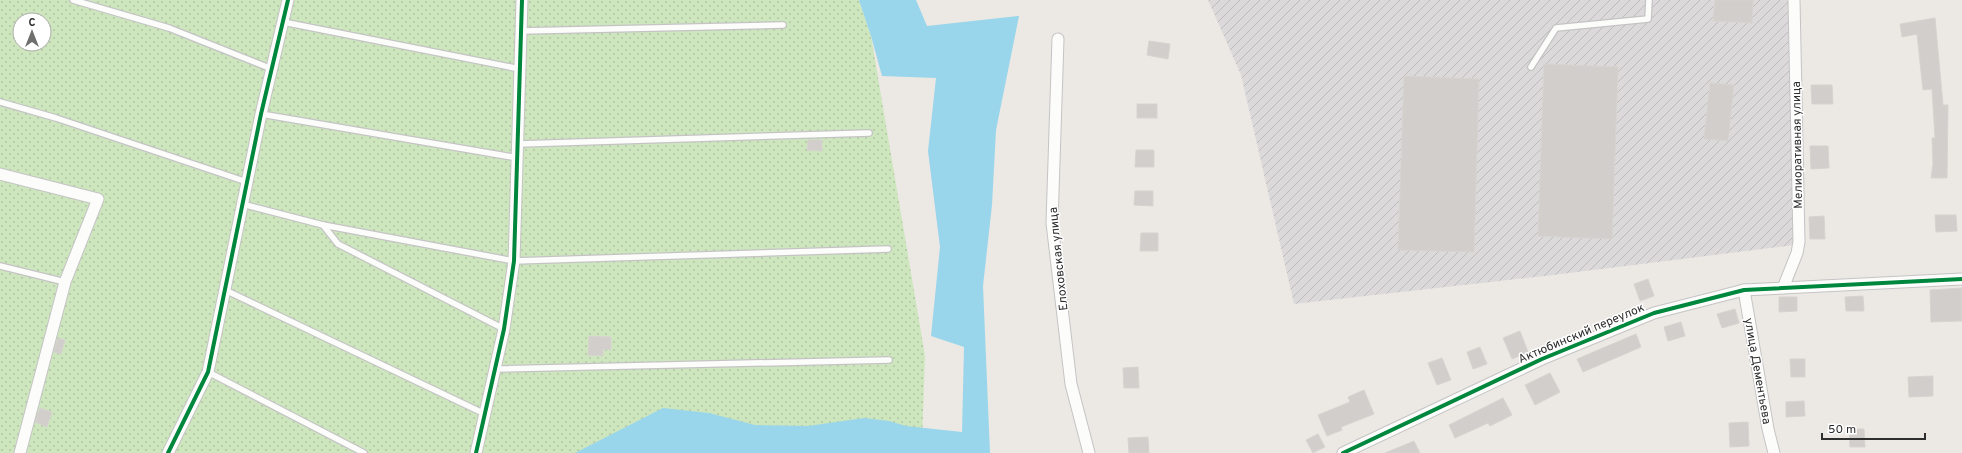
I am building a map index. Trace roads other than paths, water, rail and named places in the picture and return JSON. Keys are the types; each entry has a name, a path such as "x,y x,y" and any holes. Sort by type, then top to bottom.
{"street":[{"path":"168,453 208,372 261,114 288,0"},
{"path":"476,453 504,329 514,260 519,144 522,0"},
{"name":"Мелиоративная улица","path":"1783,288 1797,253 1799,242 1794,0"},
{"name":"Елоховская улица","path":"1058,39 1052,224 1071,384 1089,453"},
{"path":"0,174 98,199 65,282 20,453"},
{"name":"Актюбинский переулок","path":"1343,453 1542,359 1654,313 1744,290 1962,279"},
{"name":"улица Дементьева","path":"1744,290 1768,429 1774,453"}],"lane":[{"path":"73,0 169,28 272,69"},
{"path":"1531,67 1556,28 1648,19 1649,0"},
{"path":"283,22 521,69"},
{"path":"522,31 783,25"},
{"path":"0,102 56,118 247,182"},
{"path":"261,114 518,158"},
{"path":"519,144 869,133"},
{"path":"242,204 323,225 514,260 888,249"},
{"path":"323,225 338,244 504,329"},
{"path":"0,266 65,282"},
{"path":"225,290 485,414"},
{"path":"495,369 889,360"},
{"path":"208,372 364,453"}],"water":[{"path":"859,0 916,0 927,26 1019,16 996,130 992,205 983,286 990,453 575,453 663,408 709,413 755,425 808,426 864,418 889,421 906,426 962,432 964,347 931,336 940,247 928,151 936,78 882,76"}]}
